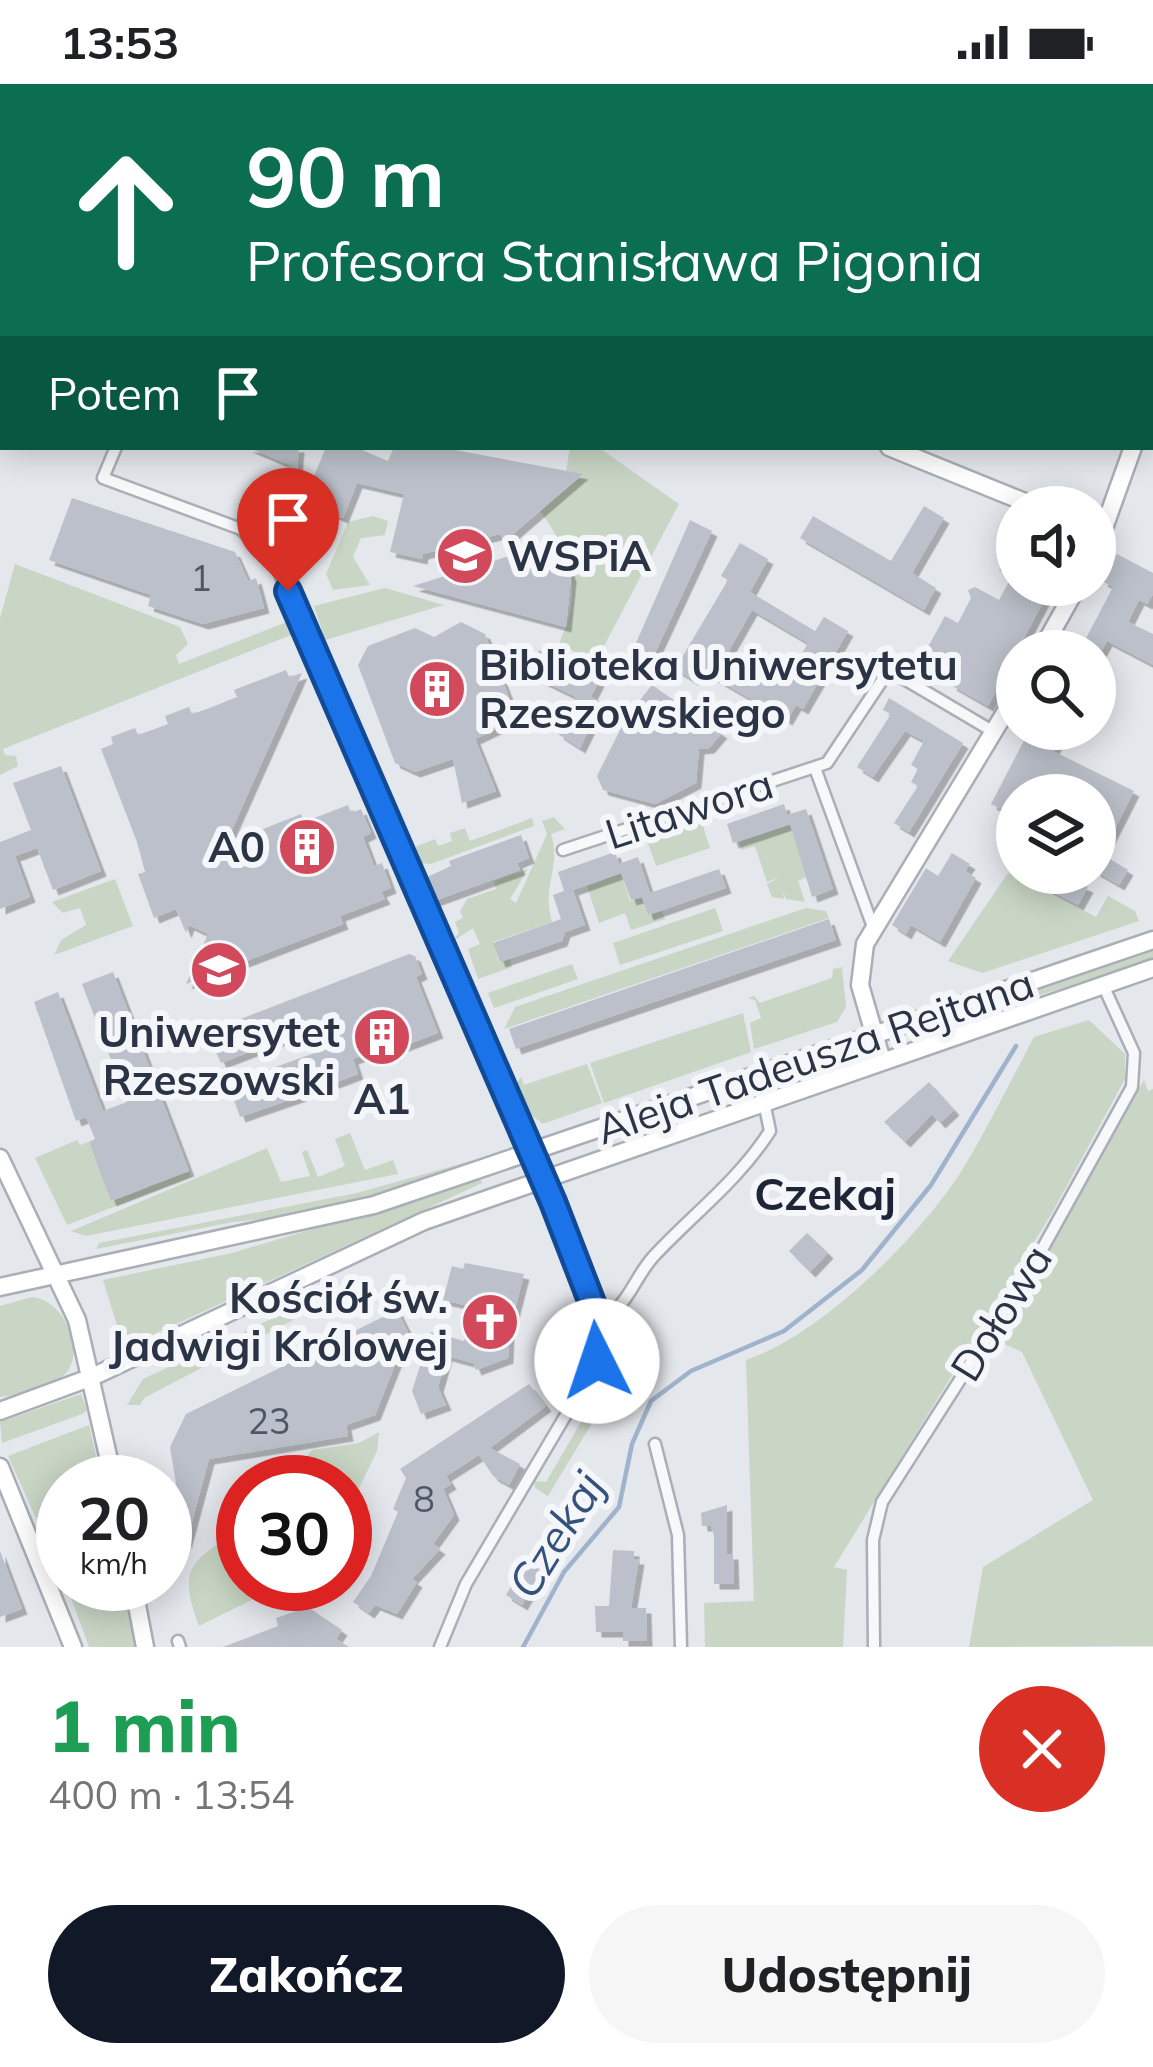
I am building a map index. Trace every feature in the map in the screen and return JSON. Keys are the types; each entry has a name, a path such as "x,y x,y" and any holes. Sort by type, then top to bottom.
{"main road":[{"path":"896,450 996,490"},
{"path":"1116,493 1132,450"},
{"path":"882,1061 859,977 873,927 996,729"},
{"name":"Aleja Tadeusza Rejtana","path":"0,1287 338,1215 1153,940"},
{"name":"Aleja Tadeusza Rejtana","path":"0,1411 92,1377 392,1235 542,1178 1153,968"},
{"path":"0,1158 58,1272 92,1377 108,1455"},
{"path":"0,1467 73,1647"},
{"path":"138,1611 145,1647"}],"street":[{"path":"115,450 103,478 250,533 268,554 542,1178 599,1321 602,1342 593,1369 466,1584 440,1647"},
{"path":"873,927 815,768 840,749 890,670 994,732"},
{"name":"Litawora","path":"562,850 815,768"},
{"name":"Dołowa","path":"874,1647 876,1514 892,1481 1035,1262 1132,1087 1134,1053 1103,986"},
{"path":"599,1321 627,1302 650,1262 756,1153 770,1131 764,1102"},
{"path":"655,1444 678,1535 681,1647"}],"green space":[{"path":"570,450 602,450 679,504 595,663 559,643 571,606 571,574 560,543 540,511 582,475 566,471"},
{"path":"373,516 388,521 385,535 361,538 353,557 370,585 333,590 326,574 348,522"},
{"path":"15,564 180,627 188,644 176,655 179,664 287,622 296,633 3,749 5,755 16,756 18,766 0,775 0,618"},
{"path":"385,588 444,605 325,640 314,606"},
{"path":"554,817 565,829 551,834 552,922 493,942 499,962 510,959 512,967 478,979 468,949 480,944 473,928 450,943 459,933 455,922 463,918 460,911 467,899 496,889 494,881 528,869 510,899 516,903 547,834 542,821"},
{"path":"532,818 534,826 431,864 417,863 412,856 417,846 435,839 438,846 452,841 450,833 465,828 470,841"},
{"path":"702,823 710,848 656,866 647,840"},
{"path":"790,825 808,876 798,881 805,902 786,899 783,892 784,899 772,897 767,884 779,878 767,882 755,846 742,850 739,842"},
{"path":"621,873 630,901 642,897 648,915 662,911 665,919 631,930 625,913 599,923 587,886"},
{"path":"115,879 133,926 54,955 61,940 86,925 80,908 63,913 52,902"},
{"path":"996,891 1050,894 1096,917 1108,896 1135,911 1139,921 982,973 948,961"},
{"path":"715,908 723,931 620,965 613,943"},
{"path":"806,908 826,911 829,918 504,1029 515,1007"},
{"path":"1153,948 1153,960 915,1034 914,1030"},
{"path":"572,964 578,979 494,1008 488,993"},
{"path":"842,967 846,1007 837,1022 754,1049 750,1023 761,1018 755,1000 748,998 754,996 760,1003 832,978 833,969"},
{"path":"743,1013 751,1052 604,1103 590,1063"},
{"path":"1089,1020 1125,1054 1125,1079 1052,1213 834,1567 847,1570 843,1647 705,1647 704,1603 754,1601 746,1360 806,1329 867,1280 946,1194 1034,1037"},
{"path":"587,1064 602,1103 543,1124 521,1107 513,1088 521,1077 524,1085"},
{"path":"1144,1080 1148,1091 1153,1089 1153,1646 969,1647 983,1567 1093,1500 1022,1352 998,1341 1027,1299 1036,1274"},
{"path":"350,1133 365,1170 393,1160 398,1174 86,1236 71,1231 267,1148 281,1182 310,1176 302,1152 307,1150 318,1177 345,1166 335,1139"},
{"path":"122,1136 159,1182 189,1171 191,1177 67,1225 35,1158 77,1140 80,1145 89,1142 112,1201 142,1190"},
{"path":"474,1160 475,1165 303,1215 233,1222 96,1249 99,1243 357,1193"},
{"path":"480,1179 482,1183 124,1348 103,1280 232,1253"},
{"path":"32,1297 53,1306 62,1316 73,1339 71,1364 52,1383 0,1397 0,1306"},
{"path":"297,1307 297,1318 144,1398 140,1405 127,1405 143,1379"},
{"path":"603,1373 598,1413 548,1496 535,1488 534,1481 546,1482 591,1405 585,1395"},
{"path":"81,1394 87,1410 82,1414 2,1443 0,1422"},
{"path":"89,1425 96,1455 36,1455 36,1518 8,1456"},
{"path":"379,1432 372,1461 372,1455 308,1455 312,1450 359,1443"},
{"path":"216,1546 216,1611 229,1611 199,1626 192,1605 192,1571"},
{"path":"76,1611 130,1611 137,1647 89,1647"}],"building":[{"path":"254,450 299,450 296,483 282,477 291,501 269,510 258,478 292,466"},
{"path":"325,450 362,450 388,461 393,450 455,450 583,474 504,542 500,534 423,554 422,559 390,552 404,494 357,483 343,518 330,513 335,499 309,488"},
{"path":"72,498 235,552 248,581 256,578 264,608 203,624 148,606 151,595 49,560"},
{"path":"924,506 944,518 912,573 936,588 924,610 800,538 813,516 891,561"},
{"path":"690,520 712,531 654,655 636,643"},
{"path":"560,540 571,577 566,627 413,586"},
{"path":"740,543 768,559 750,592 815,631 824,617 848,631 803,709 796,705 787,720 699,669 693,680 675,669 728,580 721,576","holes":["752,610 808,643 783,686 727,654"]},
{"path":"1116,556 1153,573 1153,594 1147,604 1139,600 1128,622 1153,634 1153,665 1116,646 1116,630 1090,630 1103,606 1116,606"},
{"path":"975,587 996,598 996,606 1041,606 1028,630 996,630 996,691 988,706 951,685 956,675 923,656 945,616 958,623 971,598 968,590"},
{"name":"Biblioteka Uniwersytetu Rzeszowskiego","path":"461,622 485,634 517,719 475,739 496,791 462,803 453,759 415,772 395,763 358,665 368,646 415,628 434,637"},
{"path":"539,650 599,681 591,697 602,703 580,748 558,734 576,697 541,680 541,666 533,662"},
{"name":"A0","path":"286,670 289,677 302,673 225,845 244,853 253,833 301,814 304,822 348,805 351,813 361,809 371,833 363,837 374,866 382,863 391,888 381,892 385,899 340,916 343,924 186,984 208,934 189,925 186,933 176,909 154,918 138,874 145,872 137,842 101,749 113,744 111,737 135,728 138,735 168,724 165,716 189,707 192,714 207,709 237,697 234,690"},
{"path":"652,685 722,733 709,748 699,749 696,783 655,804 603,790 597,776 627,716"},
{"path":"889,698 963,743 909,832 894,823 918,786 911,782 918,769 911,765 924,741 905,731 873,777 857,767 891,714 883,710"},
{"path":"1019,750 1054,750 1100,774 1007,774"},
{"path":"61,766 101,871 53,890 37,848 15,856 30,897 0,909 0,842 31,830 13,783"},
{"path":"1116,782 1134,791 1116,826"},
{"path":"784,804 787,815 806,809 833,889 812,897 790,824 733,843 727,824"},
{"path":"521,835 529,858 517,863 520,870 434,901 423,879 451,866 449,861"},
{"path":"615,852 619,864 638,857 650,893 719,869 726,888 648,915 642,897 631,900 621,873 573,890 585,925 565,932 562,941 500,962 493,943 561,919 553,895 564,891 558,872"},
{"path":"952,853 970,864 965,871 976,878 940,942 911,925 906,934 892,925 926,868 938,876"},
{"path":"1116,863 1128,870 1116,883"},
{"path":"1057,894 1084,894 1078,905"},
{"path":"829,919 836,940 516,1049 509,1029"},
{"name":"A1","path":"409,954 415,956 422,974 416,977 438,1033 377,1056 375,1051 353,1059 358,1074 298,1088 301,1096 240,1117 229,1086 234,1082 331,1047 322,1024 221,1063 207,1032"},
{"path":"113,972 189,1171 111,1201 89,1142 95,1139 86,1117 76,1121 34,1002 58,992 103,1111 127,1102 82,984"},
{"path":"929,1082 954,1110 940,1123 932,1114 905,1142 884,1122"},
{"path":"807,1233 828,1253 810,1272 789,1251"},
{"path":"465,1263 524,1274 509,1333 508,1358 476,1370 473,1363 447,1356 438,1387 446,1405 421,1414 412,1391 431,1332 464,1341 473,1307 443,1300 452,1266 463,1269"},
{"path":"397,1310 408,1332 375,1415 346,1425 348,1436 209,1459 192,1522 192,1455 171,1455 170,1447 186,1414"},
{"path":"529,1384 546,1406 490,1448 520,1464 509,1485 493,1476 479,1455 446,1476 451,1484 443,1489 454,1515 433,1544 440,1549 412,1579 417,1582 397,1614 375,1605 372,1609 372,1574 398,1512 393,1509 406,1478 400,1469"},
{"path":"727,1505 727,1554 733,1554 734,1584 714,1584 714,1536 711,1526 702,1526 701,1513"},
{"path":"613,1550 634,1551 634,1559 639,1559 631,1608 646,1608 647,1641 623,1641 623,1632 596,1632 595,1606 609,1606"},
{"path":"0,1551 22,1609 0,1617"},
{"path":"526,1561 542,1571 522,1605 506,1595"},
{"path":"314,1611 342,1630 336,1639 349,1647 223,1647 278,1626 276,1618"}],"waterway":[{"name":"Czekaj","path":"523,1647 564,1572 619,1507 632,1444 651,1401 691,1371 784,1331 862,1270 931,1185 1016,1046"}],"place":[{"name":"WSPiA","path":"465,556"},
{"name":"Biblioteka Uniwersytetu Rzeszowskiego","path":"437,689"},
{"name":"A0","path":"307,847"},
{"name":"Uniwersytet Rzeszowski","path":"219,970"},
{"name":"A1","path":"382,1037"},
{"name":"Kościół św. Jadwigi Królowej","path":"490,1322"}],"district":[{"name":"Czekaj","path":"825,1194"}],"route":[{"path":"288,591 509,1111 553,1202 599,1321 602,1335 597,1361"}]}
